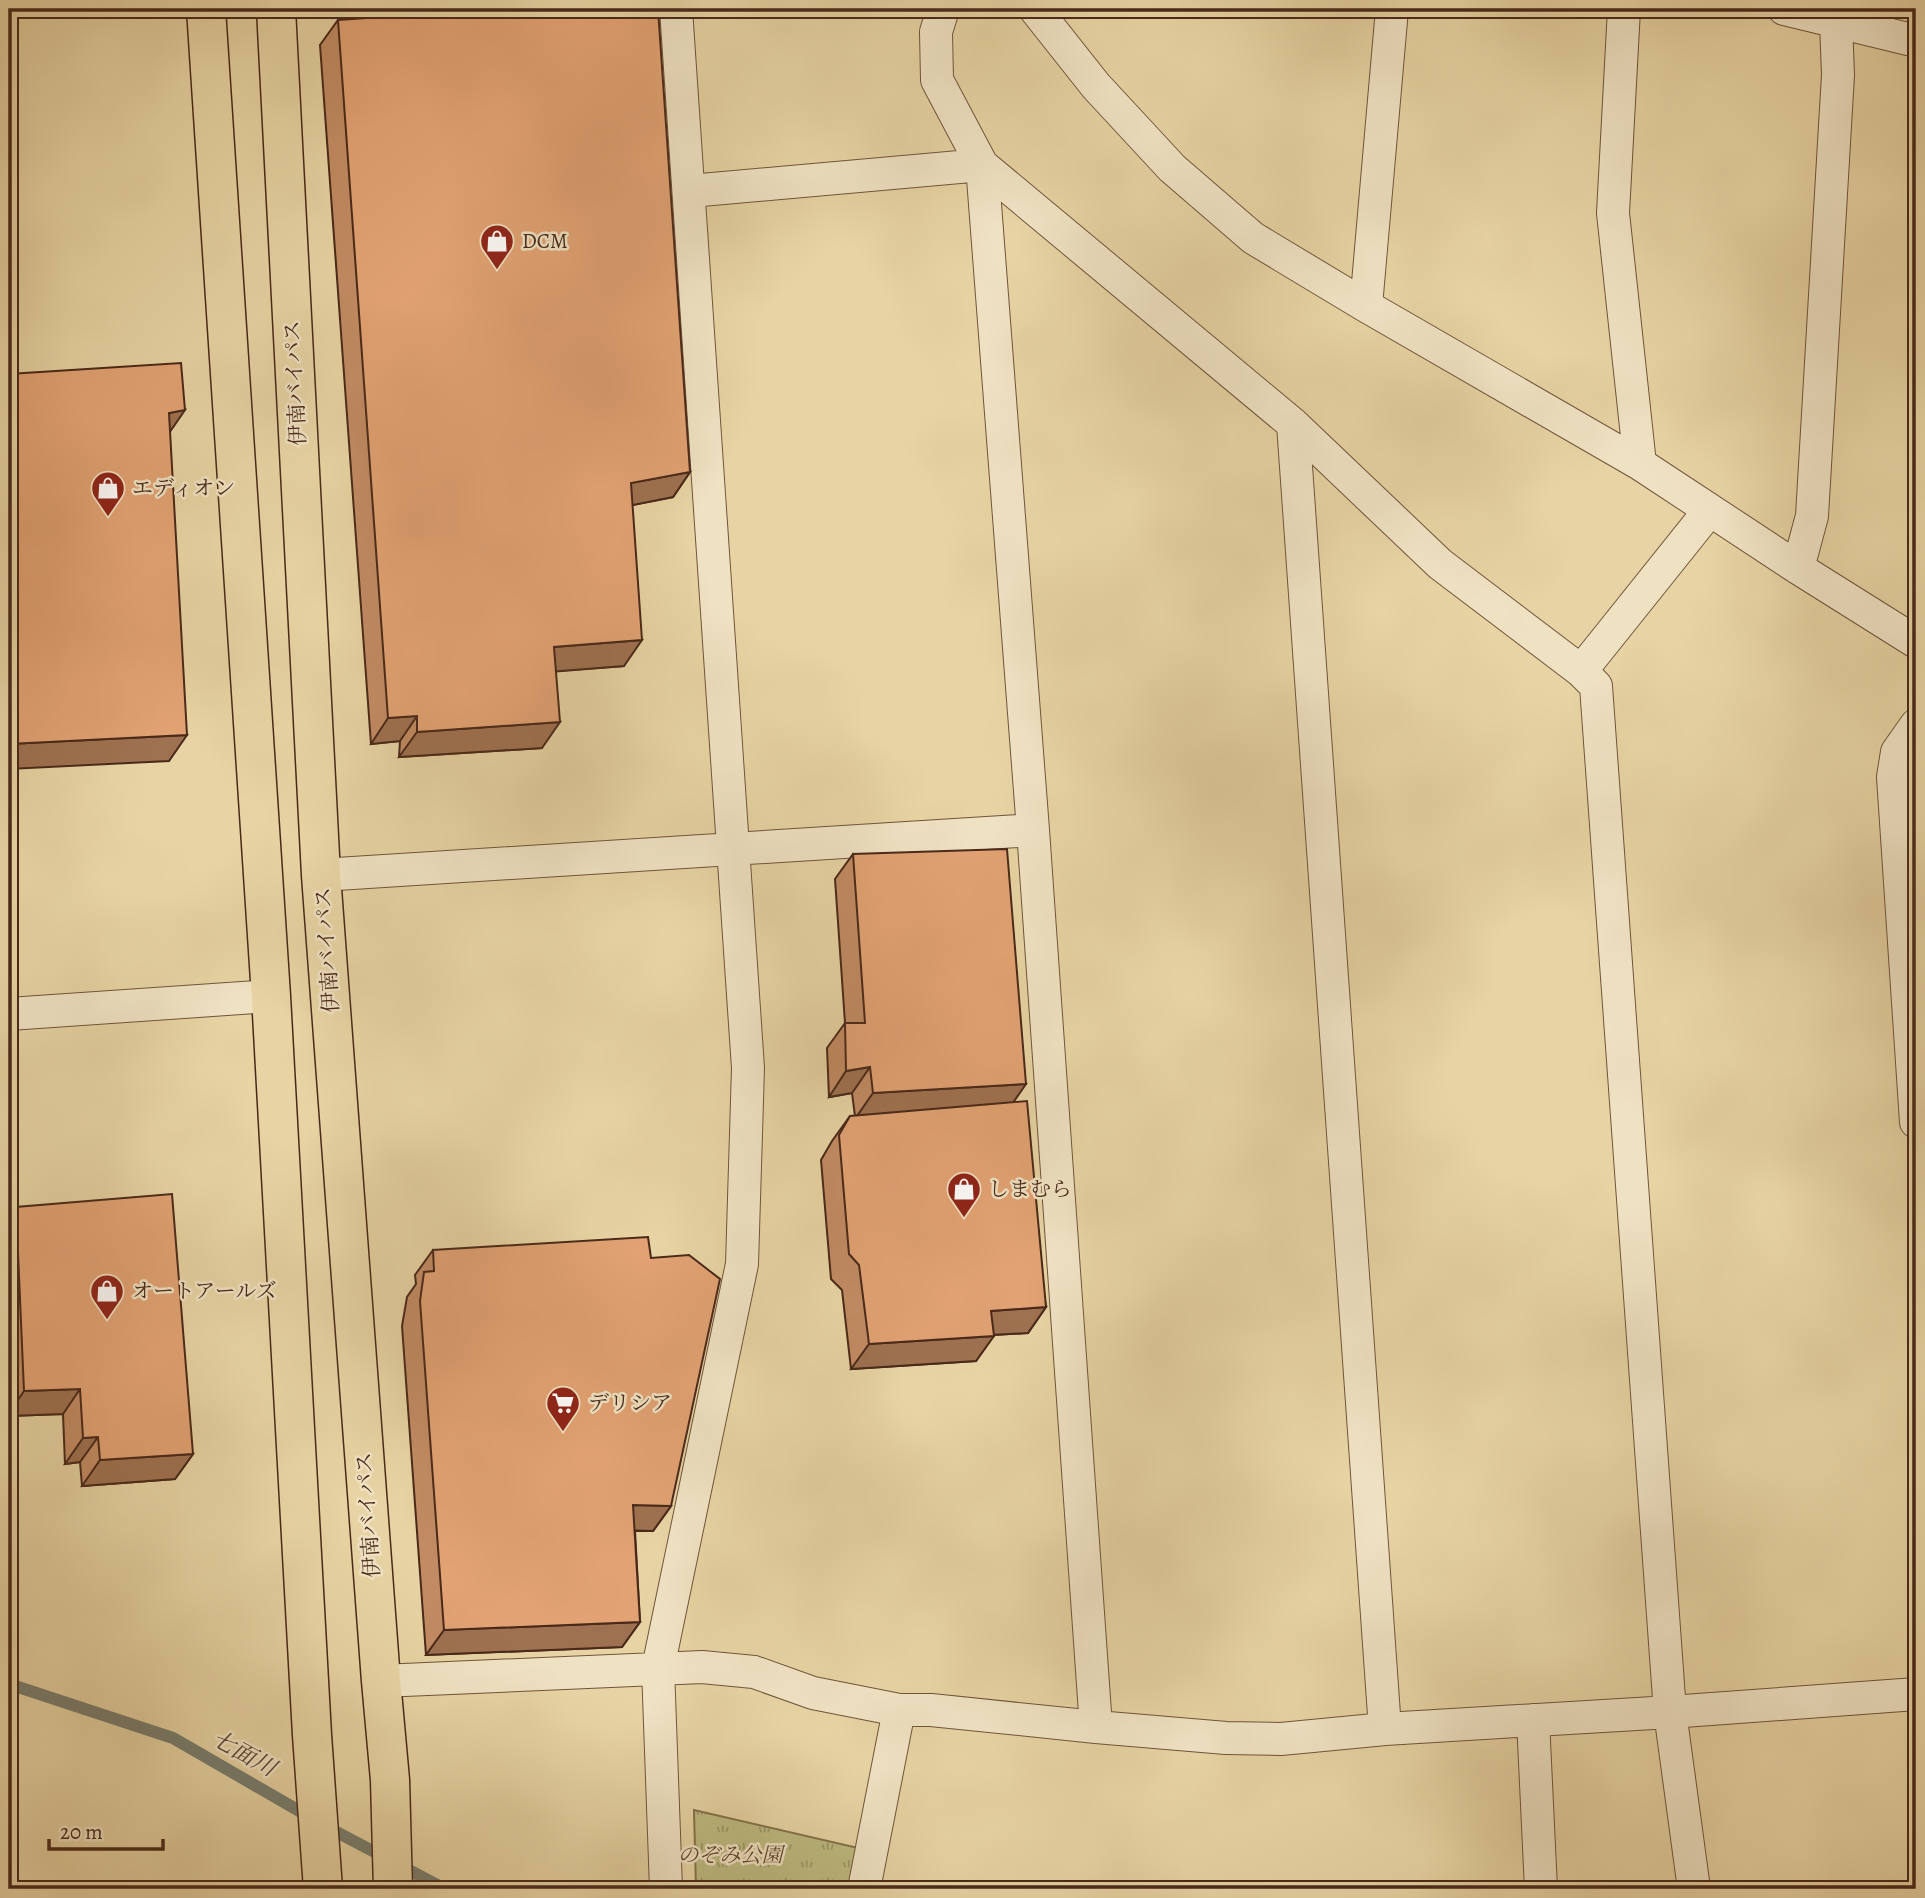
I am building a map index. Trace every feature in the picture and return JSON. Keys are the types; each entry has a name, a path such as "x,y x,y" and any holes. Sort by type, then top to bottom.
{"highway":[{"path":"206,9 271,996 323,1889"},
{"name":"伊南バイパス","path":"275,9 321,874 390,1780 393,1889"}],"street":[{"path":"666,1889 658,1668 742,1264 748,1068 676,9"},
{"path":"943,9 936,32 937,80 982,165 1293,424 1440,564 1581,670 1597,686 1670,1712 1694,1889"},
{"path":"1035,9 1096,86 1172,168 1253,238 1640,464 1709,511 1916,642"},
{"path":"1366,306 1392,9"},
{"path":"1625,9 1613,213 1640,464"},
{"path":"1784,9 1916,41"},
{"path":"1798,568 1812,516 1838,75 1836,22"},
{"path":"690,191 982,165"},
{"path":"982,165 1096,1727"},
{"path":"1293,424 1385,1729"},
{"path":"1581,670 1709,511"},
{"path":"1916,725 1897,752 1893,778 1916,1122"},
{"path":"321,874 1032,830"},
{"path":"9,1014 271,996"},
{"path":"381,1681 702,1667 754,1672 813,1693 899,1710 931,1710 1226,1738 1281,1739 1385,1729 1916,1694"},
{"path":"864,1889 899,1710"},
{"path":"1533,1720 1541,1889"}],"green space":[{"name":"のぞみ公園","path":"694,1810 858,1848 850,1889 696,1889"}],"building":[{"name":"DCM","path":"497,9 658,9 690,472 631,483 642,640 554,647 560,722 417,732 417,716 388,718 338,20"},
{"path":"181,363 185,410 169,413 187,735 9,744 9,374"},
{"path":"1007,849 1026,1084 873,1093 870,1067 846,1071 845,1023 865,1023 853,854"},
{"path":"1027,1101 1046,1307 991,1311 994,1336 869,1344 859,1265 849,1254 839,1135 850,1116"},
{"path":"172,1194 193,1454 100,1460 98,1437 83,1438 80,1389 24,1391 16,1207"},
{"path":"648,1237 651,1258 689,1255 720,1279 671,1506 633,1505 640,1622 444,1630 420,1301 424,1272 434,1271 433,1250"}],"waterway":[{"name":"七面川","path":"9,1684 173,1738 327,1827 445,1889"}],"place":[{"name":"DCM","path":"497,271"},
{"name":"エディオン","path":"108,518"},
{"name":"しまむら","path":"964,1219"},
{"name":"オートアールズ","path":"107,1321"},
{"name":"デリシア","path":"563,1433"}]}
